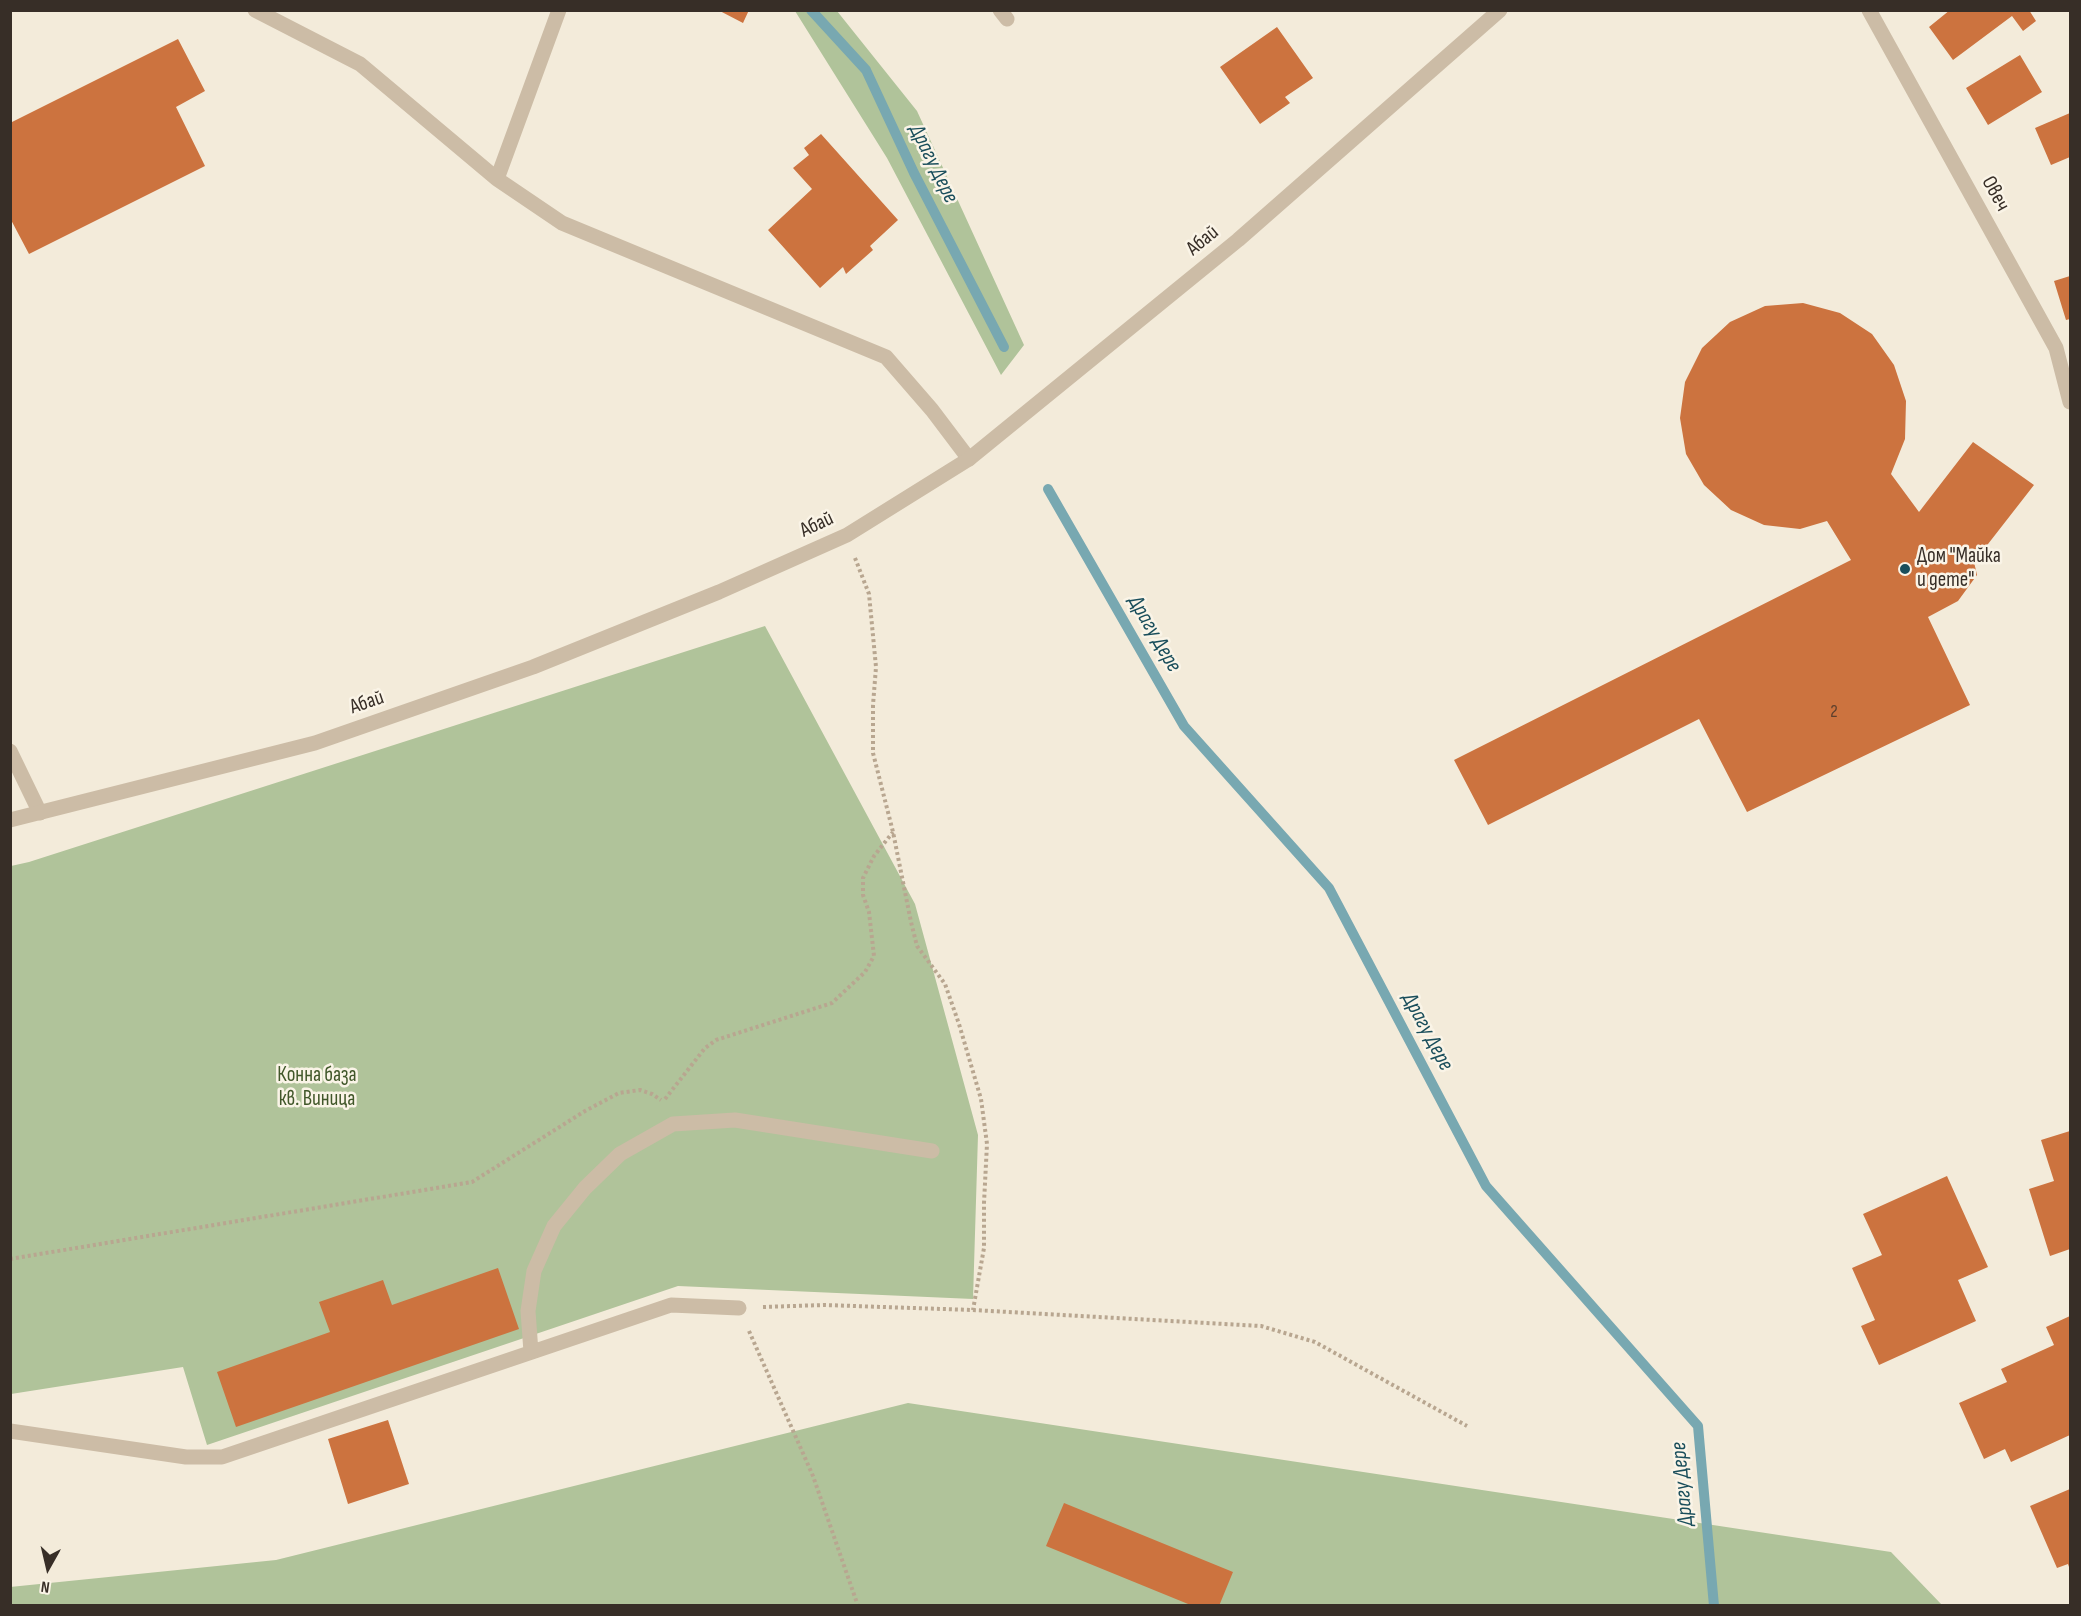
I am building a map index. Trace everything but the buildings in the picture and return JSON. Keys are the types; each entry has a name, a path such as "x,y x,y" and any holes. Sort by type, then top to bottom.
{"street":[{"path":"255,10 360,64 497,179 562,223 886,357 932,410 969,459"},
{"path":"497,179 559,10"},
{"name":"Абай","path":"10,820 326,739 533,667 719,592 847,535 969,459 1238,240 1500,10"},
{"name":"Овеч","path":"1869,10 2063,346 2070,402"},
{"path":"10,751 40,813"},
{"path":"531,1352 528,1311 534,1270 554,1226 585,1188 620,1154 673,1124 735,1120 932,1151"},
{"path":"10,1431 186,1457 222,1456 671,1305 739,1308"}],"path":[{"path":"847,535 868,594 876,667 873,753 893,832 916,946 945,984 981,1099 987,1144 984,1248 973,1310"},
{"path":"663,1102 705,1048 716,1040 832,1003 865,972 874,956 869,912 863,895 863,878 874,856 893,832"},
{"path":"10,1259 472,1182 585,1111 619,1093 640,1090 652,1094 663,1102 670,1112 673,1124"},
{"path":"858,1605 813,1476 739,1308 824,1305 973,1310 1261,1326 1316,1342 1467,1426"}],"green space":[{"path":"795,11 837,11 917,111 1024,345 1001,375 887,158"},
{"name":"Конна база кв. Виница","path":"765,626 915,904 978,1135 973,1299 678,1286 207,1445 183,1367 11,1394 11,866"},
{"path":"908,1403 1891,1552 1942,1605 11,1606 10,1587 276,1560"}],"waterway":[{"name":"Драгу Дере","path":"811,10 866,70 914,173 1004,347"},
{"name":"Драгу Дере","path":"1048,489 1184,726 1329,888 1486,1186 1698,1426 1714,1606"}],"place":[{"name":"Дом \"Майка и дете\"","path":"1905,569"}]}
